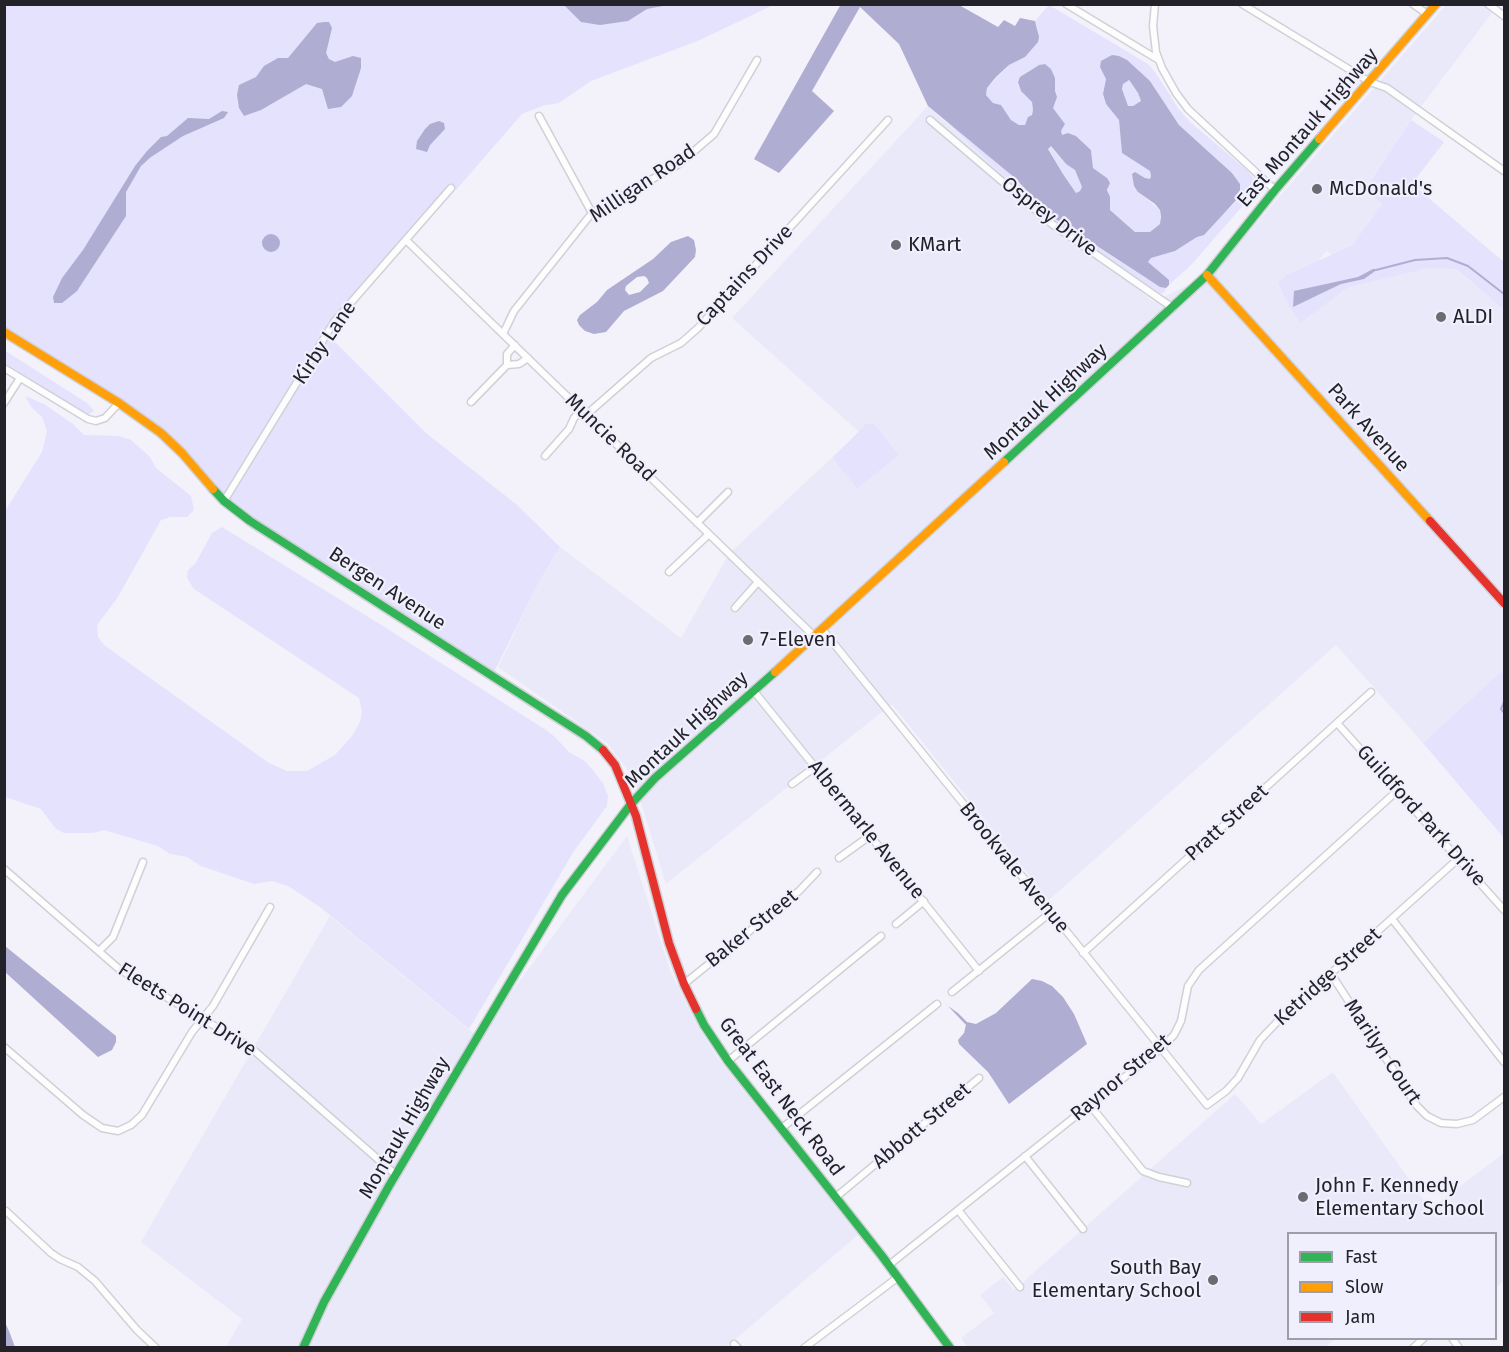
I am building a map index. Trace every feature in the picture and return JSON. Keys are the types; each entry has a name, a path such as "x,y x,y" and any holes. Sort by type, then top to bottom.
{"main road":[{"name":"East Montauk Highway","path":"1207,275 1275,190 1436,4"},
{"name":"Montauk Highway","path":"303,1347 324,1302 396,1174 562,895 632,804 655,778 822,629 1207,275"},
{"name":"Park Avenue","path":"1207,275 1504,603"},
{"name":"Bergen Avenue","path":"4,332 119,403 161,433 182,453 224,501 250,521 586,736 603,750 615,765 632,804"},
{"name":"Great East Neck Road","path":"632,804 669,943 684,984 704,1025 728,1061 889,1265 950,1347"}],"street":[{"path":"1066,4 1158,60"},
{"path":"1155,4 1153,36 1158,60 1176,93 1188,109 1275,190"},
{"path":"1242,4 1370,82 1387,88 1504,171"},
{"path":"1413,4 1427,14"},
{"path":"1488,4 1504,16"},
{"name":"Milligan Road","path":"503,334 514,311 592,213 679,164 714,134 757,60"},
{"path":"539,116 592,213"},
{"name":"Captains Drive","path":"545,456 569,429 574,418 651,358 681,343 698,328 888,120"},
{"name":"Osprey Drive","path":"930,120 1052,224 1173,308"},
{"name":"Kirby Lane","path":"224,501 334,322 451,189"},
{"name":"Muncie Road","path":"406,240 814,636"},
{"path":"507,365 507,354 515,345"},
{"path":"471,402 507,365 519,364 528,358"},
{"path":"4,368 96,422 105,418 119,403"},
{"path":"4,403 20,378"},
{"path":"697,523 728,492"},
{"path":"669,572 709,534"},
{"path":"735,608 758,582"},
{"name":"Brookvale Avenue","path":"822,629 1207,1105"},
{"name":"Albermarle Avenue","path":"753,690 979,971"},
{"name":"Pratt Street","path":"1083,953 1371,692"},
{"name":"Guildford Park Drive","path":"1337,723 1460,858 1504,910"},
{"path":"792,784 815,767"},
{"name":"Raynor Street","path":"889,1265 1161,1048 1174,1035 1181,1021 1188,986 1199,970 1397,790"},
{"path":"839,858 870,835"},
{"name":"Ketridge Street","path":"1207,1105 1226,1091 1238,1078 1265,1034 1460,858"},
{"path":"99,951 113,937 143,862"},
{"name":"Fleets Point Drive","path":"4,869 120,969 250,1047 396,1174"},
{"name":"Baker Street","path":"684,984 799,891 817,872"},
{"path":"896,924 924,901"},
{"path":"4,1047 83,1115 102,1128 118,1131 132,1125 142,1115 192,1032 213,1006 270,907"},
{"path":"952,992 1050,913"},
{"path":"1392,919 1504,1062"},
{"path":"728,1061 881,936"},
{"name":"Marilyn Court","path":"1331,974 1417,1106 1427,1116 1441,1123 1457,1124 1473,1120 1504,1097"},
{"path":"782,1128 938,1004"},
{"name":"Abbott Street","path":"836,1197 980,1078"},
{"path":"1090,1105 1143,1171 1187,1183"},
{"path":"1025,1156 1083,1229"},
{"path":"6,1210 51,1253 78,1267 95,1281 137,1330 156,1347"},
{"path":"958,1210 1020,1287"},
{"path":"804,1347 897,1278"}],"shaded area":[{"path":"841,4 959,5 998,27 1004,20 1015,26 1020,18 1035,21 1038,42 1025,57 1009,65 996,77 987,88 986,95 993,103 1001,105 1011,120 1019,125 1025,125 1033,110 1032,102 1021,91 1018,82 1020,77 1039,65 1045,64 1051,69 1055,78 1057,97 1053,108 1065,124 1061,131 1062,135 1068,133 1076,136 1091,150 1093,168 1110,183 1107,190 1110,197 1110,210 1135,232 1150,232 1160,224 1161,217 1160,210 1155,204 1138,192 1134,186 1132,174 1135,172 1150,179 1150,171 1122,153 1119,120 1106,104 1103,94 1106,79 1100,67 1101,61 1112,55 1127,60 1150,81 1179,125 1232,173 1240,184 1240,196 1204,235 1175,251 1151,258 1148,262 1169,280 1166,288 1160,287 1051,216 1015,178 928,106 899,44 860,7 812,91 834,111 779,173 754,159","holes":["1129,80 1141,101 1133,106 1128,106 1122,89 1123,84","1051,146 1066,164 1075,170 1082,187 1080,191 1076,193 1063,174 1048,149"]},
{"path":"5,5 773,5 700,40 591,81 559,103 542,106 522,114 456,190 453,187 327,334 426,433 517,505 560,547 540,580 491,678 250,521 161,433 5,332"},
{"path":"564,5 668,5 647,9 628,21 600,25 581,22"},
{"path":"1049,5 1148,64 1190,122 1247,170 1257,183 1253,194 1191,265 1169,285 1168,280 1148,262 1151,258 1175,251 1197,237 1234,204 1240,196 1240,184 1232,173 1179,125 1150,81 1119,56 1104,74 1106,79 1103,95 1106,104 1119,119 1122,153 1150,171 1150,179 1139,174 1138,192 1160,210 1161,224 1150,232 1135,232 1110,210 1107,178 1093,168 1091,150 1076,136 1062,136 1061,131 1065,124 1053,108 1055,78 1051,69 1045,64 1026,73 1018,82 1021,91 1032,102 1032,115 1025,125 1019,125 1011,120 1001,105 993,103 986,95 987,88 1009,65 1025,57 1038,30 1035,21"},
{"path":"1446,5 1498,5 1411,120 1365,188 1384,204 1340,259 1326,251 1296,290 1295,306 1298,321 1348,286 1429,268 1455,269 1504,310 1504,669 1423,743 1336,645 1049,900 892,704 666,884 633,777 607,743 498,667 540,580 560,547 681,638 729,554 859,432 732,318 928,106 1050,219 1154,302 1207,275 1234,249"},
{"path":"329,22 332,28 326,53 329,59 335,62 353,56 361,58 361,68 352,96 341,107 328,109 322,89 306,84 261,110 244,116 239,108 237,95 239,85 256,77 264,66 278,58 288,58 317,23"},
{"path":"1128,80 1138,93 1141,102 1128,107 1122,89 1123,84"},
{"path":"222,111 228,112 224,118 183,136 141,166 126,192 126,216 77,291 62,303 54,303 53,297 62,278 83,250 135,166 147,151 161,137 167,136 188,118 209,119"},
{"path":"943,119 979,146 1015,178 1051,216 1147,279 1166,288 1164,293 1160,293 1052,222"},
{"path":"1411,120 1444,142 1412,184 1504,262 1504,310 1456,269 1429,268 1348,287 1300,323 1278,282 1289,274 1351,246 1383,204 1365,189"},
{"path":"439,121 444,123 445,129 430,145 427,152 416,149 417,141 425,129 430,124"},
{"path":"1050,146 1066,164 1075,170 1082,187 1080,191 1076,193 1060,169 1048,148"},
{"path":"271,234 277,237 280,243 277,249 271,252 265,249 262,243 265,237"},
{"path":"688,236 694,240 695,257 663,291 624,311 606,332 594,334 585,331 579,325 577,320 580,315 597,302 607,290 653,259 671,242","holes":["637,277 647,278 649,283 640,292 629,295 625,290 626,286"]},
{"path":"1373,269 1378,269 1364,279 1341,284 1293,307 1294,291 1358,277"},
{"path":"4,350 87,403 94,411 88,415 5,363"},
{"path":"25,396 44,404 73,424 84,435 119,436 131,440 150,457 156,468 191,496 194,510 187,517 170,517 161,520 118,597 97,625 98,637 104,645 269,763 287,771 307,771 335,755 352,736 360,722 362,712 359,698 194,589 187,578 188,570 195,564 212,533 222,527 546,730 569,752 586,762 603,783 608,796 607,806 574,851 469,1029 320,907 288,886 272,881 254,884 201,866 187,857 170,854 158,846 104,830 93,833 64,833 56,829 41,809 5,797 5,511 42,452 47,431 42,417 32,408"},
{"path":"873,423 899,455 857,488 833,458 866,424"},
{"path":"1504,669 1504,838 1423,743"},
{"path":"627,836 671,973 696,1023 717,1057 858,1235 725,1348 226,1347 242,1319 141,1242 330,916 478,1037"},
{"path":"5,946 116,1036 112,1050 98,1057 5,972"},
{"path":"1032,979 1052,986 1063,997 1074,1014 1087,1044 1009,1104 988,1072 959,1044 958,1040 964,1033 966,1025 948,1006 967,1022 976,1024 996,1013"},
{"path":"1333,1072 1430,1209 1504,1153 1504,1281 1497,1287 1497,1232 1287,1232 1287,1340 1335,1340 1325,1347 968,1348 961,1338 994,1313 980,1295 1003,1277 1014,1290 1235,1094 1261,1124"},
{"path":"4,1320 9,1331 15,1347 5,1347"}],"waterway":[{"path":"1376,270 1415,260 1447,258 1468,266 1504,294"},
{"path":"1504,702 1501,709 1504,713"}],"traffic: fast":[{"path":"1004,462 1207,275 1319,139"},
{"path":"213,489 224,501 250,521 586,736 603,750"},
{"path":"303,1348 324,1302 389,1186 562,895 631,804 655,778 775,672"},
{"path":"696,1009 728,1061 882,1256 950,1348"}],"traffic: slow":[{"path":"1319,139 1436,4"},
{"path":"1207,275 1430,521"},
{"path":"4,332 119,403 161,433 213,489"},
{"path":"775,672 1004,462"}],"traffic: jam":[{"path":"1430,521 1504,603"},
{"path":"603,750 615,765 636,816 669,943 696,1009"}],"place":[{"name":"McDonald's","path":"1317,189"},
{"name":"KMart","path":"896,245"},
{"name":"ALDI","path":"1441,317"},
{"name":"7-Eleven","path":"748,640"},
{"name":"John F. Kennedy Elementary School","path":"1303,1197"},
{"name":"South Bay Elementary School","path":"1213,1280"}]}
